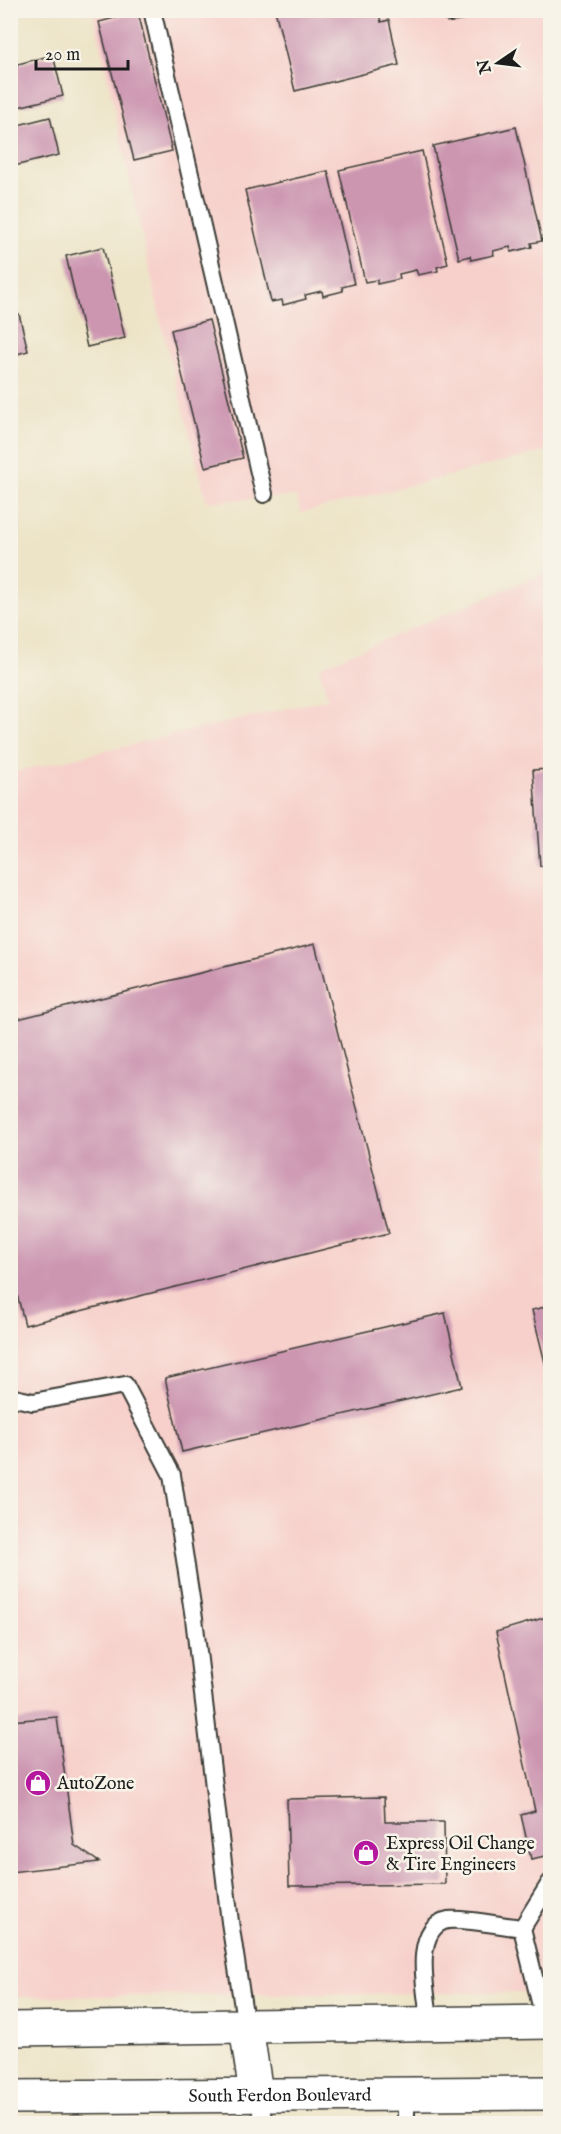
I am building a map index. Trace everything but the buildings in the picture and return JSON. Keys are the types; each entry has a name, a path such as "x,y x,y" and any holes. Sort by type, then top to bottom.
{"main road":[{"path":"10,2029 548,2022"},
{"path":"246,2027 260,2108"},
{"name":"South Ferdon Boulevard","path":"10,2097 260,2108 406,2109 550,2093"}],"lane":[{"path":"152,10 264,494"},
{"path":"10,1397 33,1402 125,1385 172,1475 194,1618 230,1922 246,2027"},
{"path":"548,2022 522,1928 550,1883"},
{"path":"430,2024 423,1947 430,1930 448,1920 522,1928"}],"shaded area":[{"path":"93,11 550,11 550,450 301,513 296,496 207,502 162,327"},
{"path":"550,571 550,1992 11,1997 10,773 328,699 319,667"}],"place":[{"name":"AutoZone","path":"38,1783"},
{"name":"Express Oil Change & Tire Engineers","path":"366,1853"}]}
